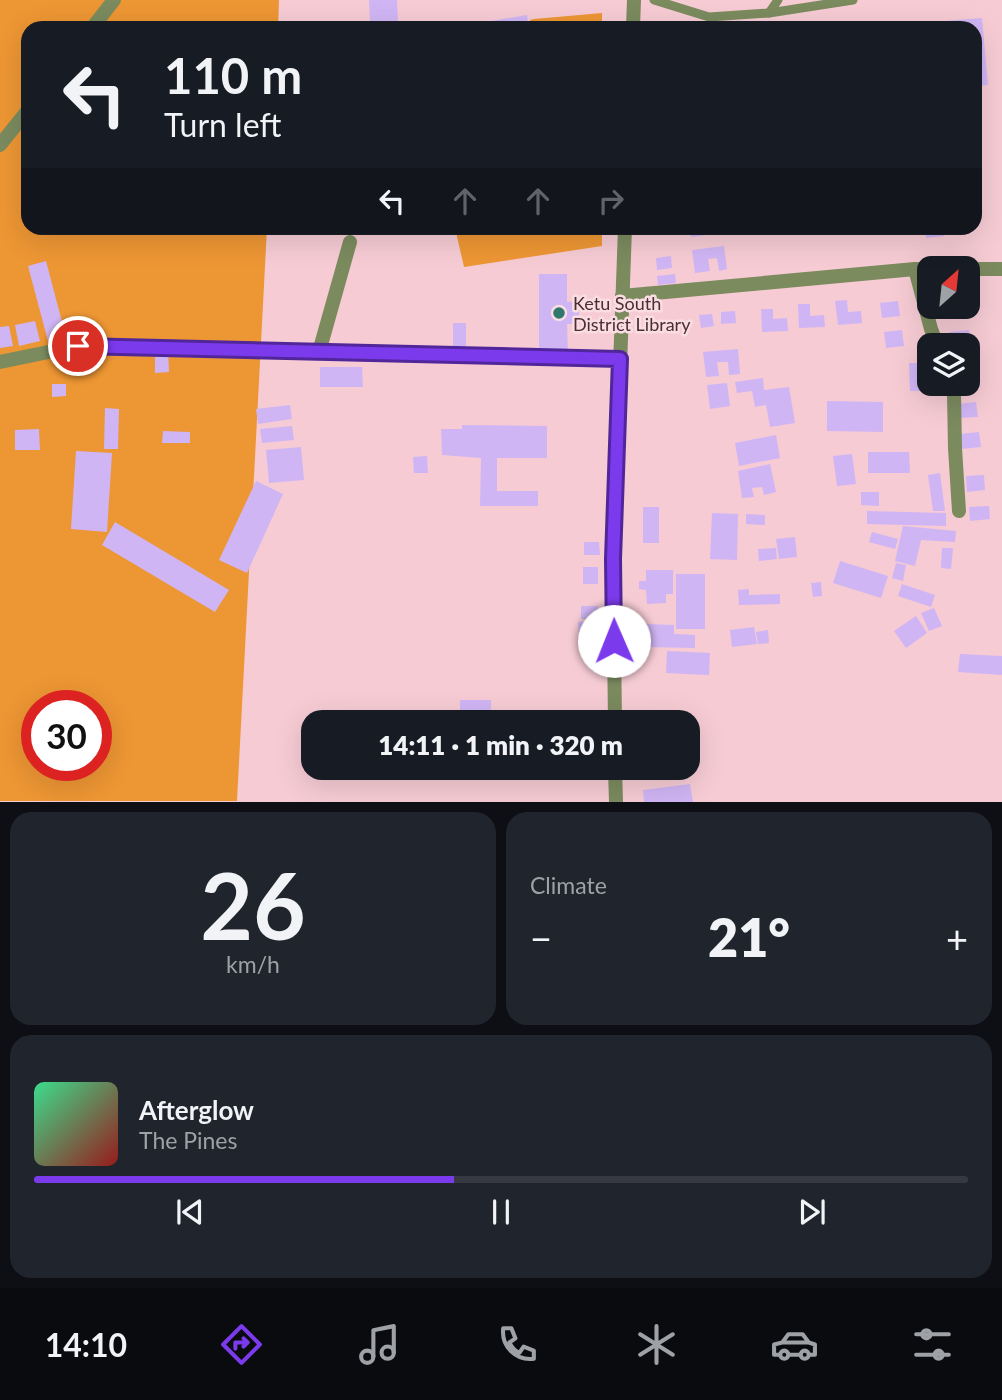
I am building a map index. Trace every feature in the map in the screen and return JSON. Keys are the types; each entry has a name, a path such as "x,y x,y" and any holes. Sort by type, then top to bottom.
{"street":[{"path":"98,21 114,0"},
{"path":"633,21 634,0"},
{"path":"0,145 21,119"},
{"path":"615,710 613,559 625,235"},
{"path":"319,352 350,242"},
{"path":"622,296 917,269"},
{"path":"980,269 1002,269"},
{"path":"0,362 78,346 620,359"},
{"path":"954,396 959,511"},
{"path":"615,780 616,802"}],"lane":[{"path":"654,0 709,17 769,13 853,0"},
{"path":"769,13 778,0"}],"shaded area":[{"path":"0,0 279,0 278,21 21,21 21,235 267,235 237,801 0,801"},
{"path":"602,13 602,21 530,21"},
{"path":"457,235 602,235 602,246 464,267"}],"building":[{"path":"369,0 397,0 398,21 370,21"},
{"path":"527,15 528,21 492,21"},
{"path":"982,18 988,85 982,85 982,21 945,21"},
{"path":"926,235 944,235 944,236 926,238"},
{"path":"724,246 727,269 719,271 717,258 708,259 710,271 695,273 692,250"},
{"path":"671,256 672,268 657,270 656,258"},
{"path":"46,261 66,337 48,341 28,266"},
{"name":"Ketu South District Library","path":"539,274 567,274 567,302 579,301 579,324 567,324 568,352 539,352"},
{"path":"675,274 676,283 658,285 657,276"},
{"path":"847,300 848,312 861,311 862,323 838,325 835,301"},
{"path":"898,301 900,316 882,318 880,303"},
{"path":"798,304 810,304 810,316 824,315 825,327 799,328"},
{"path":"761,309 773,309 773,319 787,318 788,331 762,332"},
{"path":"735,311 736,323 721,324 721,312"},
{"path":"712,314 714,326 701,328 699,315"},
{"path":"35,321 40,341 19,346 15,325"},
{"path":"453,323 466,323 466,346 453,346"},
{"path":"9,326 13,346 0,348 0,327"},
{"path":"902,330 904,346 886,348 884,332"},
{"path":"969,330 969,333 949,333"},
{"path":"155,349 168,349 169,372 155,373"},
{"path":"738,349 740,374 729,375 728,362 717,362 719,376 706,377 703,352"},
{"path":"909,363 917,363 917,391 910,391"},
{"path":"320,367 362,367 363,387 320,387"},
{"path":"763,378 764,390 789,387 795,423 770,427 766,405 755,407 752,391 737,393 735,382"},
{"path":"727,383 730,406 710,409 707,385"},
{"path":"52,384 66,384 66,396 52,397"},
{"path":"827,401 883,402 883,432 827,431"},
{"path":"976,402 978,417 959,418 958,404"},
{"path":"290,405 292,419 258,424 256,409"},
{"path":"105,408 119,409 118,449 104,449"},
{"path":"462,425 547,426 547,458 497,458 497,491 538,491 538,506 480,506 481,458 442,455 441,429 462,429"},
{"path":"292,426 294,440 262,443 260,429"},
{"path":"39,429 40,450 15,450 15,430"},
{"path":"163,431 190,432 190,443 162,443"},
{"path":"979,432 981,447 962,449 960,434"},
{"path":"776,435 780,458 739,466 735,443"},
{"path":"301,447 304,480 269,483 266,450"},
{"path":"76,451 112,453 107,532 71,529"},
{"path":"868,452 909,452 910,473 868,473"},
{"path":"852,454 856,484 837,486 833,456"},
{"path":"427,456 428,473 414,473 413,457"},
{"path":"770,464 776,492 764,495 762,487 752,488 754,497 742,498 738,471"},
{"path":"940,473 945,511 933,511 928,475"},
{"path":"984,475 985,490 967,492 966,476"},
{"path":"256,481 283,494 247,573 219,560"},
{"path":"861,492 879,492 879,506 861,505"},
{"path":"989,506 990,519 970,521 969,507"},
{"path":"643,507 659,507 659,543 643,543"},
{"path":"867,511 946,513 946,526 867,524"},
{"path":"712,513 738,514 737,560 710,559"},
{"path":"746,514 765,515 765,525 746,524"},
{"path":"115,522 229,590 215,612 102,545"},
{"path":"903,526 956,531 955,542 921,540 915,566 895,561"},
{"path":"872,532 898,539 895,549 869,542"},
{"path":"795,537 797,557 779,559 776,539"},
{"path":"584,542 599,542 600,555 584,555"},
{"path":"776,548 777,559 759,561 758,549"},
{"path":"942,548 953,548 951,569 941,568"},
{"path":"840,561 888,576 881,598 833,583"},
{"path":"896,563 906,565 903,581 892,578"},
{"path":"583,567 598,567 598,584 583,584"},
{"path":"646,570 673,570 673,594 666,594 666,603 647,604 646,590 639,589 639,581 646,581"},
{"path":"676,574 705,574 705,629 676,629"},
{"path":"821,582 822,596 813,597 811,583"},
{"path":"902,584 935,595 931,607 898,596"},
{"path":"749,589 749,595 780,594 780,604 739,605 738,590"},
{"path":"581,606 598,606 598,619 581,619"},
{"path":"934,608 942,626 929,631 921,613"},
{"path":"916,616 927,633 906,648 894,631"},
{"path":"596,621 597,633 579,634 578,622"},
{"path":"645,624 674,625 674,634 695,635 695,648 644,647"},
{"path":"754,627 757,644 732,647 730,630"},
{"path":"768,630 769,643 758,644 756,632"},
{"path":"667,651 710,653 709,675 666,673"},
{"path":"960,654 1002,656 1002,675 958,672"},
{"path":"460,700 491,700 491,710 460,710"},
{"path":"690,784 693,802 644,802 643,790"}],"place":[{"name":"Ketu South District Library","path":"559,313"}],"route":[{"path":"78,346 620,359 613,559 614,641"}]}
